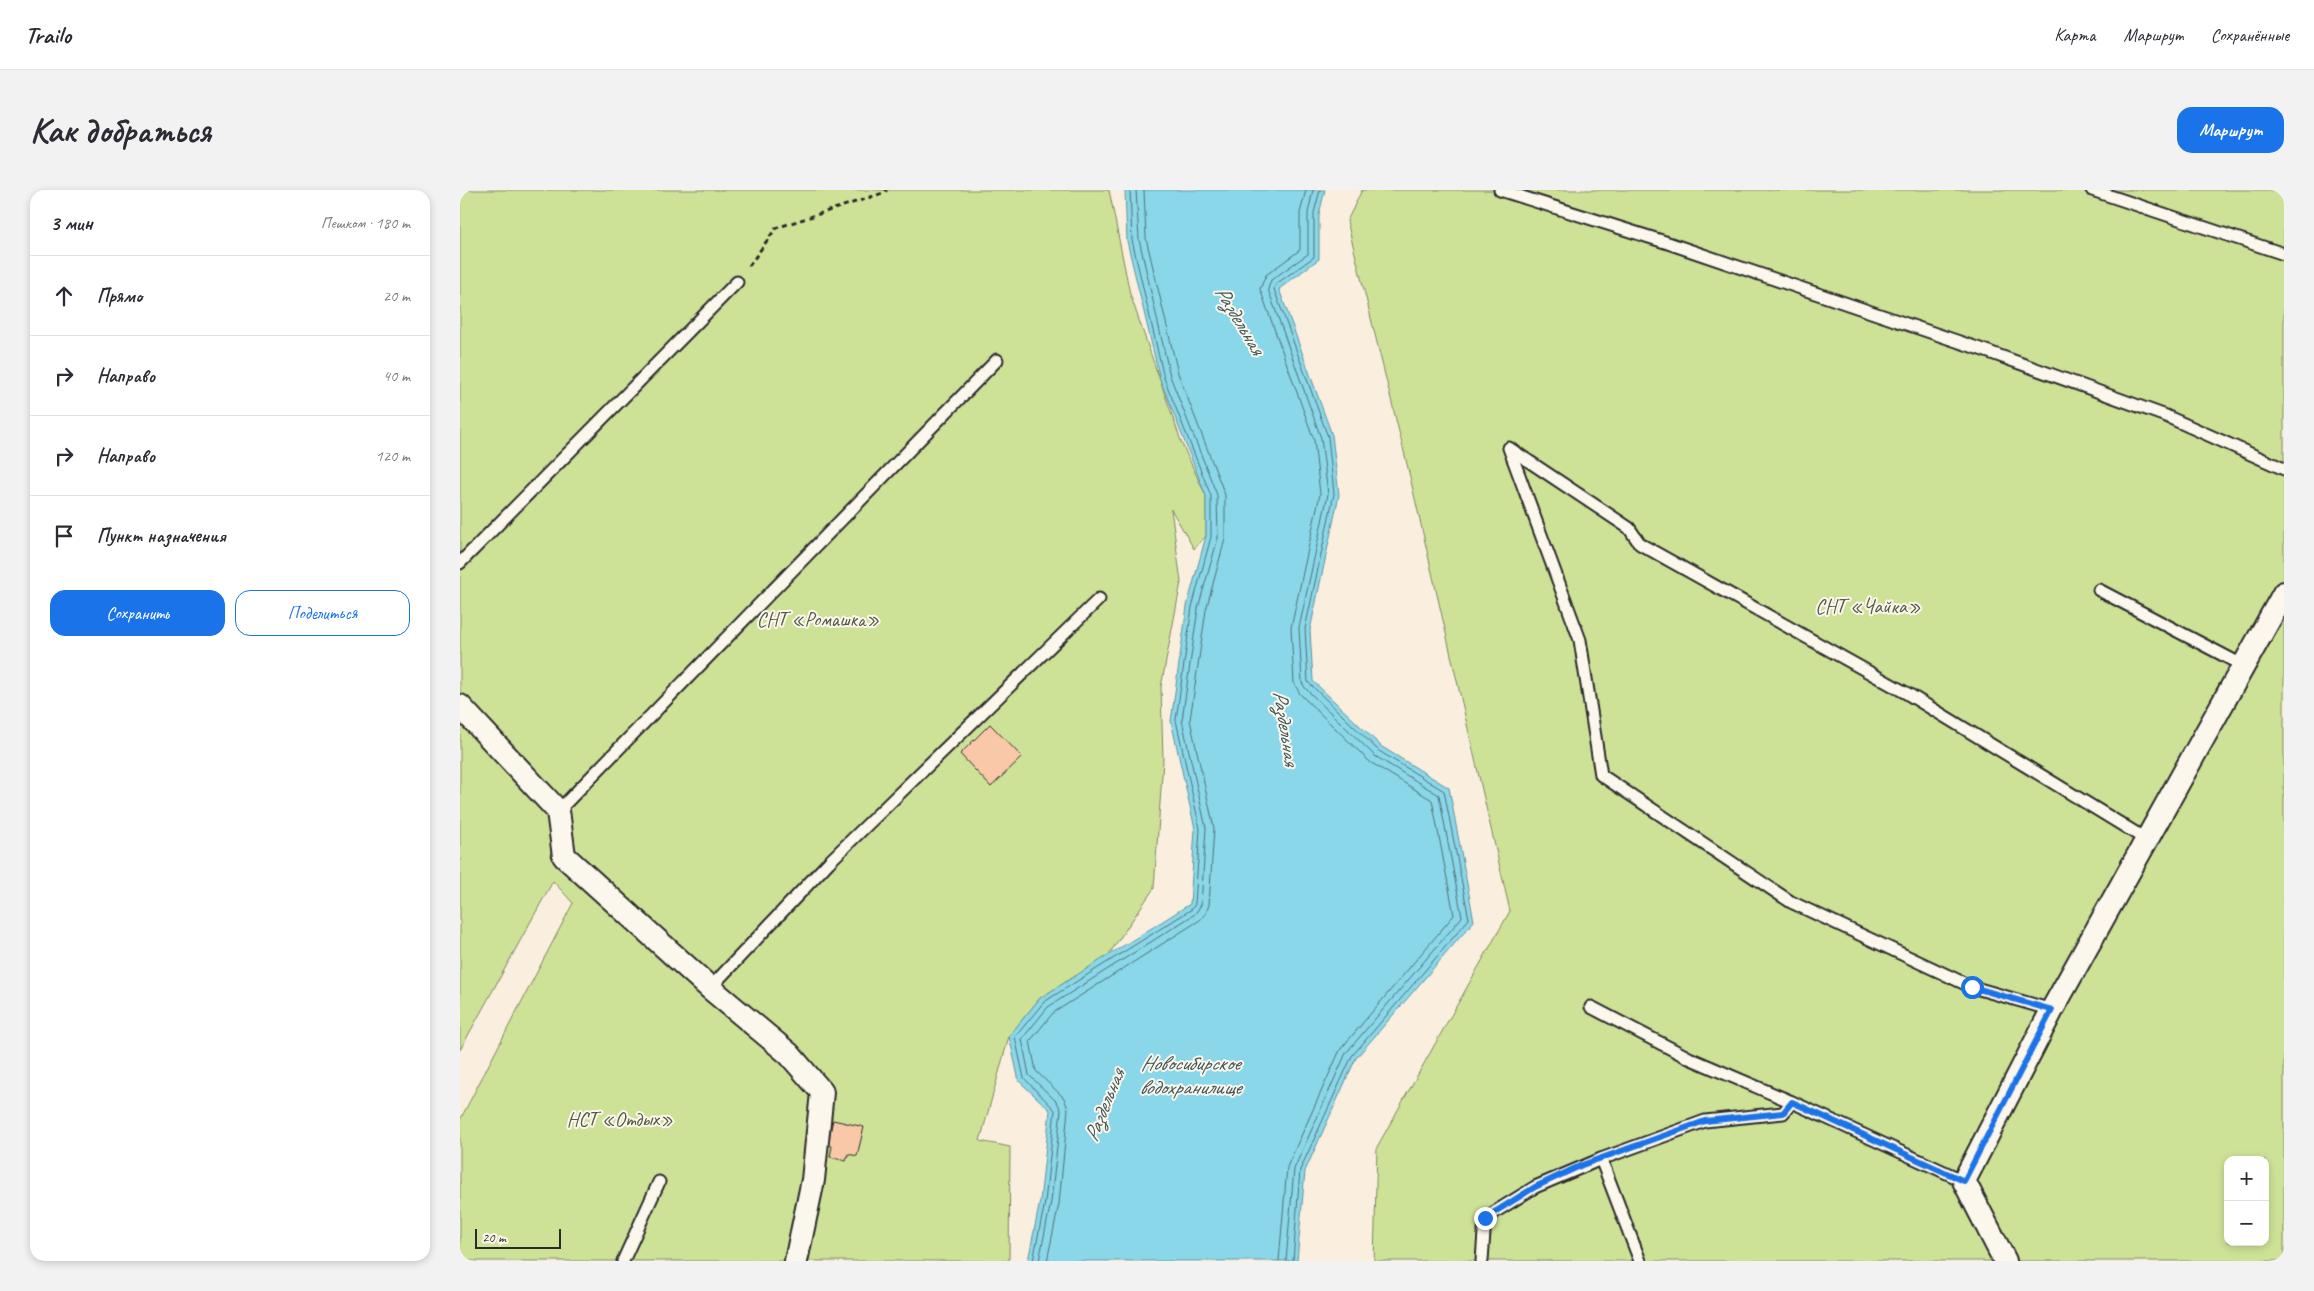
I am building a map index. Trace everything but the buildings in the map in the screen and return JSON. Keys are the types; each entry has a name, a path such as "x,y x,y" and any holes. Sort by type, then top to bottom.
{"street":[{"path":"2005,1261 1964,1181 2052,1010 2284,593"},
{"path":"460,706 558,811 564,856 710,988 789,1054 822,1092 813,1180 796,1261"}],"lane":[{"path":"1500,190 1665,242 1986,351 2166,416 2284,469"},
{"path":"2092,190 2284,254"},
{"path":"460,563 737,282"},
{"path":"558,811 997,360"},
{"path":"2052,1010 1972,987 1791,902 1601,775 1580,640 1509,448 1628,528 1640,544 1908,694 2147,840"},
{"path":"2099,590 2244,666"},
{"path":"710,988 829,862 1098,599"},
{"path":"1591,1006 1689,1058 1792,1102 1964,1181"},
{"path":"1482,1261 1485,1218 1535,1187 1601,1159 1705,1121 1783,1113 1792,1102"},
{"path":"1601,1159 1640,1261"},
{"path":"623,1261 659,1182"}],"path":[{"path":"737,282 776,228 883,193 887,190"}],"green space":[{"name":"СНТ «Ромашка»","path":"460,190 1109,190 1130,294 1182,444 1206,496 1206,536 1194,549 1171,509 1181,582 1161,687 1163,760 1154,888 1107,957 1040,998 1009,1036 980,1141 1010,1147 1009,1261 460,1261 460,1120 573,903 553,881 460,1050"},
{"name":"СНТ «Чайка»","path":"1362,190 2284,190 2284,1261 1374,1261 1377,1147 1510,911 1407,464 1347,221"}],"water":[{"name":"Новосибирское водохранилище","path":"1125,190 1325,190 1319,214 1319,259 1279,289 1332,435 1339,495 1310,630 1313,681 1382,747 1449,788 1474,921 1356,1058 1305,1171 1297,1261 1028,1261 1040,1201 1050,1110 1019,1081 1009,1036 1040,998 1190,904 1195,829 1171,721 1187,606 1206,536 1206,496 1160,379 1127,241"}],"route":[{"path":"1485,1218 1535,1187 1582,1165 1705,1121 1783,1113 1792,1102 1964,1181 2052,1010 1972,987"}],"water label":[{"name":"Раздельная","path":"1240,320"},
{"name":"Раздельная","path":"1286,728"},
{"name":"Раздельная","path":"1104,1105"}],"park label":[{"name":"НСТ «Отдых»","path":"620,1119"}]}
